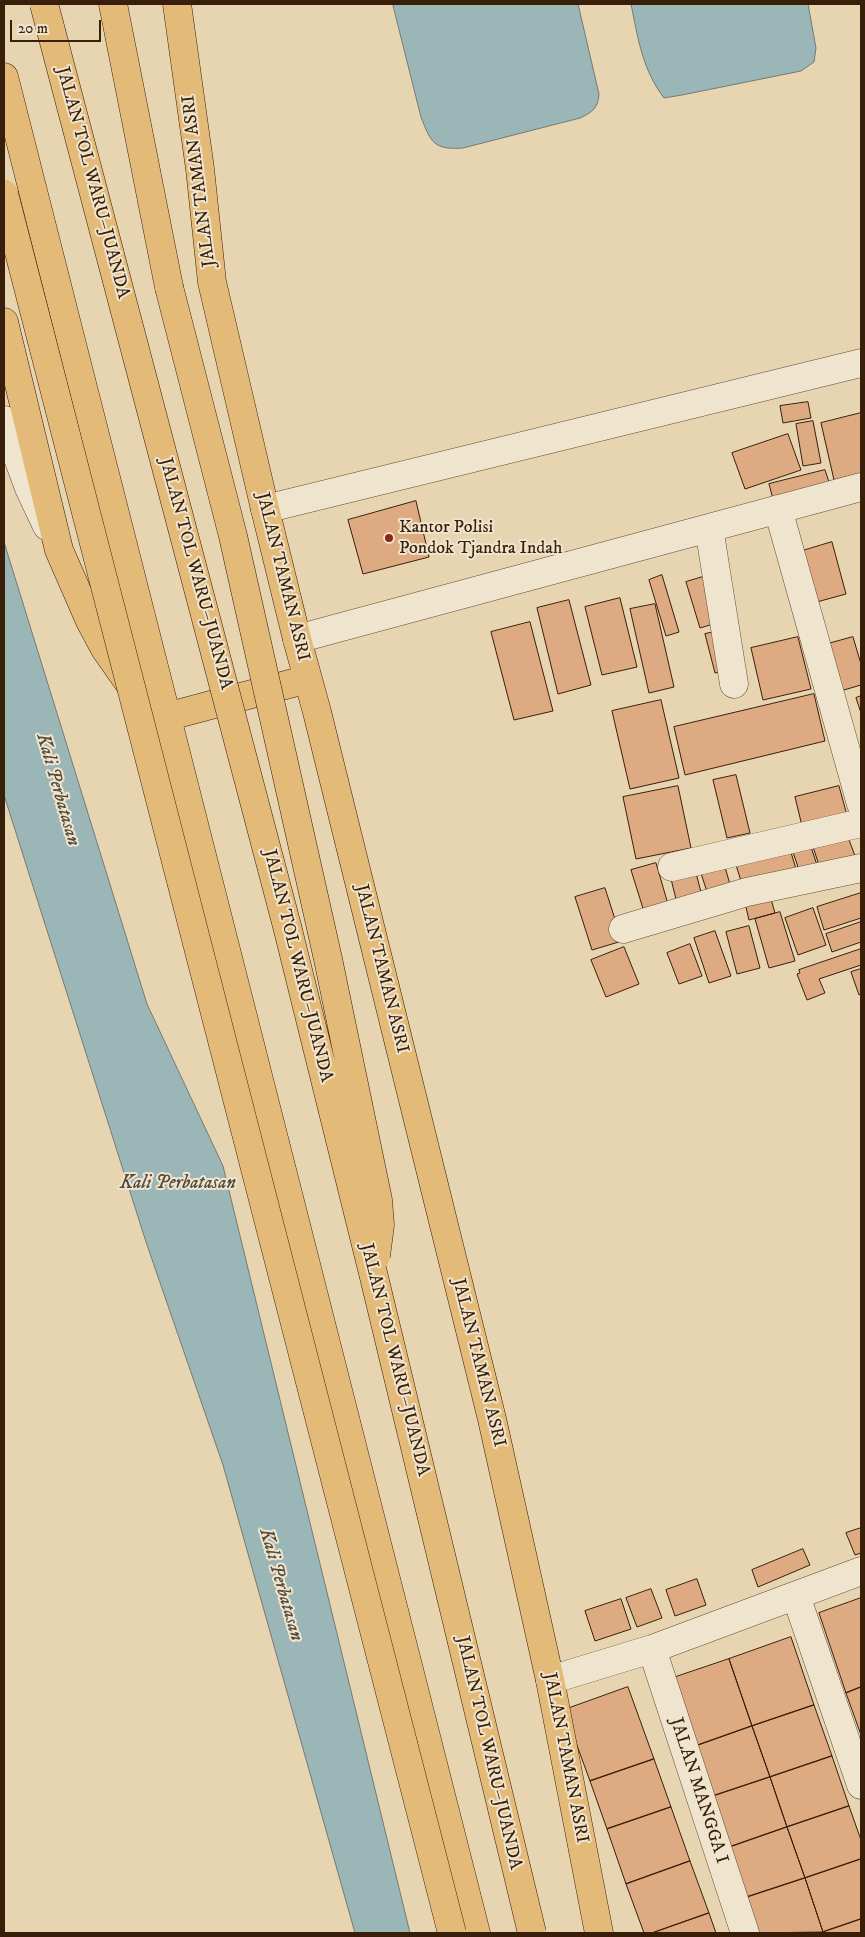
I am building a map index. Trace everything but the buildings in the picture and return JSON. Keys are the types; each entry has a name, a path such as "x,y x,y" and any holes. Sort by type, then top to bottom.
{"main road":[{"name":"JALAN TOL WARU–JUANDA","path":"44,4 287,926 374,1277 532,1933"},
{"path":"112,4 169,287 233,536 328,959 378,1200 380,1225 374,1277"},
{"name":"JALAN TAMAN ASRI","path":"177,4 200,169 212,282 297,639 492,1419 550,1680 599,1933"},
{"path":"4,77 476,1933"},
{"path":"4,194 452,1933"},
{"path":"4,322 59,550 90,621 105,650 144,703 166,717 308,679"}],"street":[{"path":"265,509 861,362"},
{"path":"4,420 29,488 59,550"},
{"path":"297,639 861,487"},
{"path":"778,510 861,804"},
{"path":"710,528 734,684"},
{"path":"672,867 861,823"},
{"path":"623,929 747,892 861,868"},
{"path":"550,1680 652,1649 861,1571"},
{"path":"796,1596 861,1785"},
{"name":"JALAN MANGGA I","path":"652,1649 746,1933"}],"water":[{"path":"393,4 578,4 599,94 596,106 580,118 463,148 440,146 431,139 421,117"},
{"path":"631,4 808,4 816,48 814,62 801,71 664,98 646,64"},
{"name":"Kali Perbatasan","path":"4,542 147,1004 223,1166 410,1933 355,1933 223,1465 146,1242 4,795"}],"place":[{"name":"Kantor Polisi Pondok Tjandra Indah","path":"389,538"}]}
